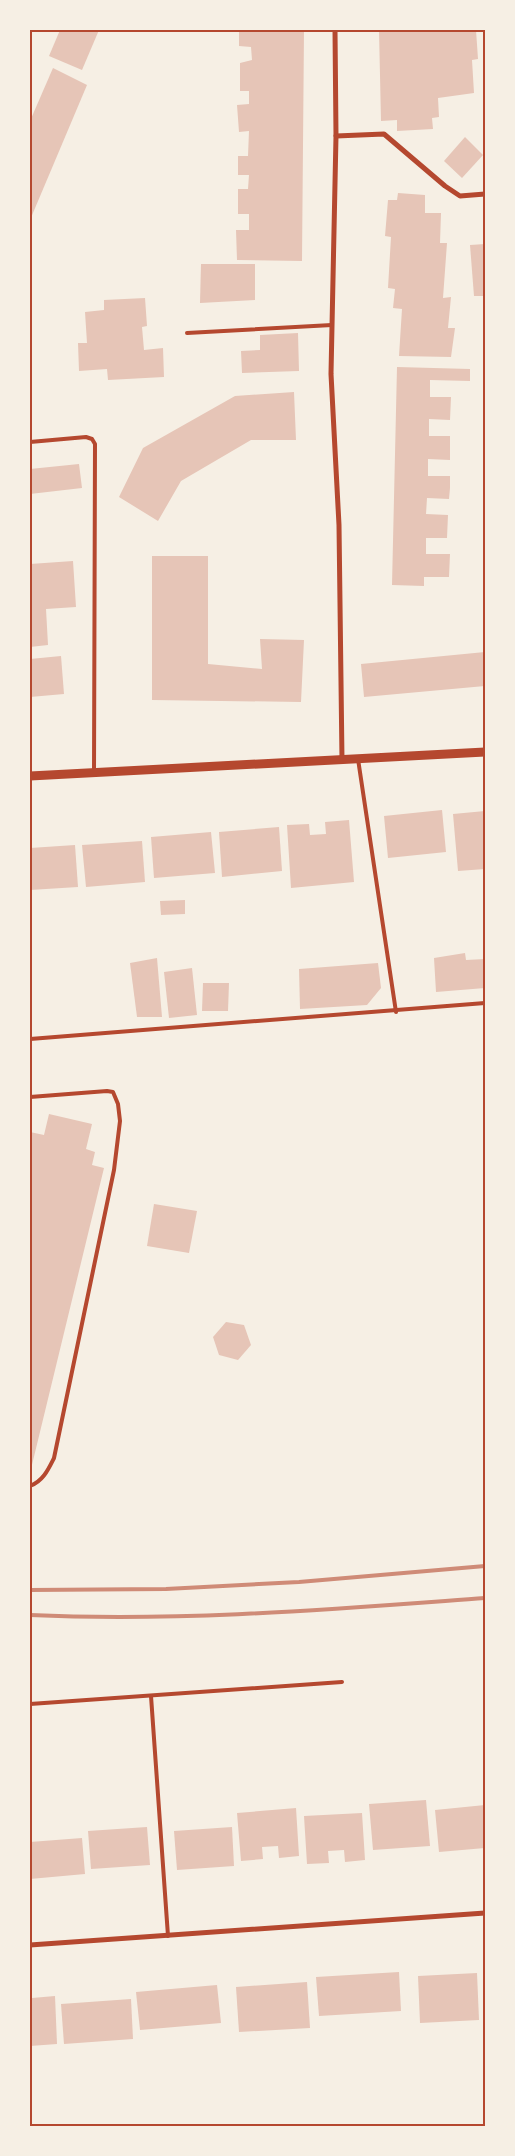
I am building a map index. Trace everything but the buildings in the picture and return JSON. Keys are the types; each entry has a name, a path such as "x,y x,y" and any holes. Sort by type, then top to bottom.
{"street":[{"path":"335,30 336,136 331,374 339,525 342,760"},
{"path":"336,136 384,134 445,186 460,196 485,194"},
{"path":"30,776 485,752"},
{"path":"30,1945 485,1913"}],"lane":[{"path":"187,333 332,325"},
{"path":"30,442 86,437 92,439 95,444 94,774"},
{"path":"357,758 396,1012"},
{"path":"30,1039 396,1012 485,1003"},
{"path":"30,1097 113,1092 118,1104 120,1120 114,1170 54,1458 47,1472 37,1483 30,1486"},
{"path":"30,1704 342,1682"},
{"path":"151,1696 168,1936"}],"railway":[{"path":"30,1590 166,1589 299,1582 485,1566"},
{"path":"30,1615 87,1617 201,1616 485,1598"}]}
